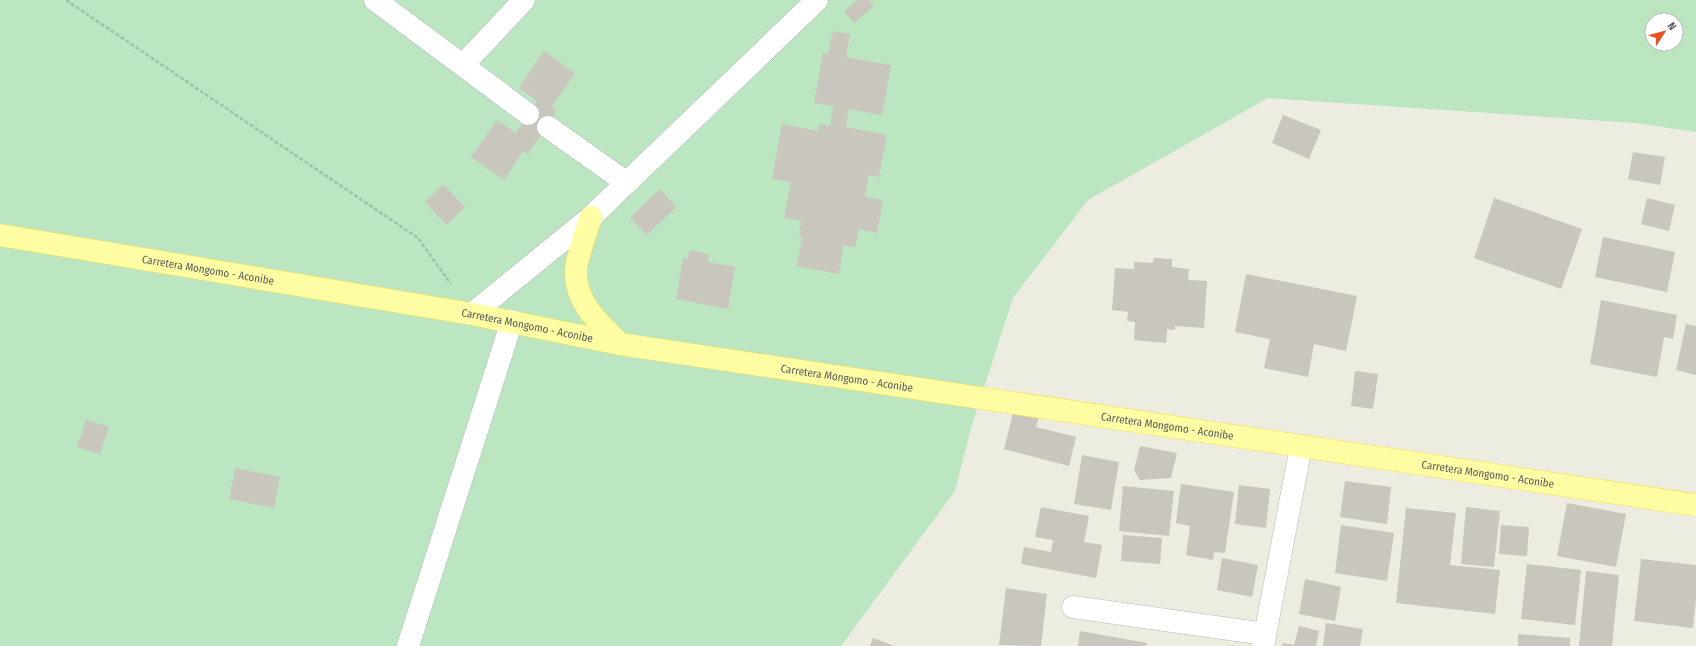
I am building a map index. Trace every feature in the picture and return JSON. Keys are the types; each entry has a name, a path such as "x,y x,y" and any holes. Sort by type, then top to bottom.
{"main road":[{"path":"591,217 576,271 580,296 594,318 620,344"},
{"name":"Carretera Mongomo - Aconibe","path":"0,235 512,321 620,344 1696,505"}],"street":[{"path":"375,0 528,114"},
{"path":"463,65 524,0"},
{"path":"472,314 591,217 627,184 816,0"},
{"path":"548,127 627,184"},
{"path":"408,646 512,321"},
{"path":"1073,607 1264,640 1301,446"}],"path":[{"path":"66,0 418,238 472,314"}],"green space":[{"path":"0,0 1696,0 1696,132 1635,123 1268,98 1088,200 1013,298 971,428 955,491 841,646 0,646"}],"building":[{"path":"858,0 869,0 874,6 854,23 844,11"},
{"path":"833,31 850,34 846,57 891,65 882,115 849,109 846,127 887,135 879,177 869,175 865,197 883,200 877,233 859,229 855,247 843,245 839,274 797,266 802,237 799,236 801,221 784,218 791,182 772,179 782,124 818,131 819,124 830,126 833,106 814,103 823,53 828,54"},
{"path":"544,51 575,73 552,107 557,111 528,154 523,151 504,180 471,157 497,120 516,133 537,101 519,88"},
{"path":"1283,115 1321,130 1309,159 1272,143"},
{"path":"1633,152 1665,157 1660,185 1628,179"},
{"path":"443,184 465,207 447,225 425,202"},
{"path":"660,189 676,207 647,235 630,218"},
{"path":"1494,198 1582,229 1561,289 1474,258"},
{"path":"1647,198 1675,205 1669,231 1641,224"},
{"path":"1603,237 1675,252 1667,292 1595,277"},
{"path":"689,250 709,254 708,262 735,267 728,309 676,299 683,258 688,259"},
{"path":"1154,258 1172,259 1172,267 1189,269 1188,280 1207,281 1204,328 1175,326 1175,330 1167,329 1166,343 1134,340 1135,322 1127,321 1128,312 1112,310 1115,268 1134,269 1134,262 1153,263"},
{"path":"1246,274 1357,296 1346,351 1314,344 1308,377 1264,368 1270,339 1235,332"},
{"path":"1601,300 1677,315 1673,339 1664,337 1657,377 1590,364"},
{"path":"1686,324 1696,326 1696,375 1676,370"},
{"path":"1355,371 1378,374 1373,409 1351,406"},
{"path":"1014,409 1039,416 1036,427 1076,437 1069,466 1004,449"},
{"path":"86,420 109,427 100,454 77,447"},
{"path":"1140,446 1177,453 1171,478 1140,480 1134,470"},
{"path":"1082,455 1119,462 1111,510 1074,504"},
{"path":"235,468 280,477 274,508 229,499"},
{"path":"1345,481 1391,487 1387,524 1340,517"},
{"path":"1181,484 1234,492 1225,553 1214,552 1213,560 1186,555 1190,526 1176,523"},
{"path":"1239,485 1270,489 1266,528 1235,524"},
{"path":"1123,486 1174,491 1169,536 1119,531"},
{"path":"1567,503 1626,514 1616,567 1557,556"},
{"path":"1041,507 1089,516 1084,542 1102,545 1096,578 1021,564 1024,547 1051,552 1053,540 1035,537"},
{"path":"1466,507 1500,511 1494,567 1461,564"},
{"path":"1406,508 1456,513 1450,565 1500,570 1495,614 1396,603"},
{"path":"1341,525 1394,533 1387,581 1335,573"},
{"path":"1501,525 1529,527 1527,556 1499,554"},
{"path":"1123,535 1162,538 1160,564 1121,561"},
{"path":"1222,558 1258,565 1252,597 1217,590"},
{"path":"1641,559 1696,565 1696,599 1693,628 1634,621"},
{"path":"1527,564 1581,570 1575,625 1521,619"},
{"path":"1586,571 1619,575 1612,646 1579,646"},
{"path":"1305,579 1341,587 1335,621 1299,614"},
{"path":"1006,588 1047,594 1041,646 999,645"},
{"path":"1326,623 1363,629 1360,646 1323,646"},
{"path":"1299,626 1319,631 1316,646 1282,646 1283,643 1294,645"},
{"path":"1080,631 1147,643 1146,646 1078,646"},
{"path":"1518,634 1570,638 1570,646 1518,646"},
{"path":"873,638 894,646 870,646"}]}
